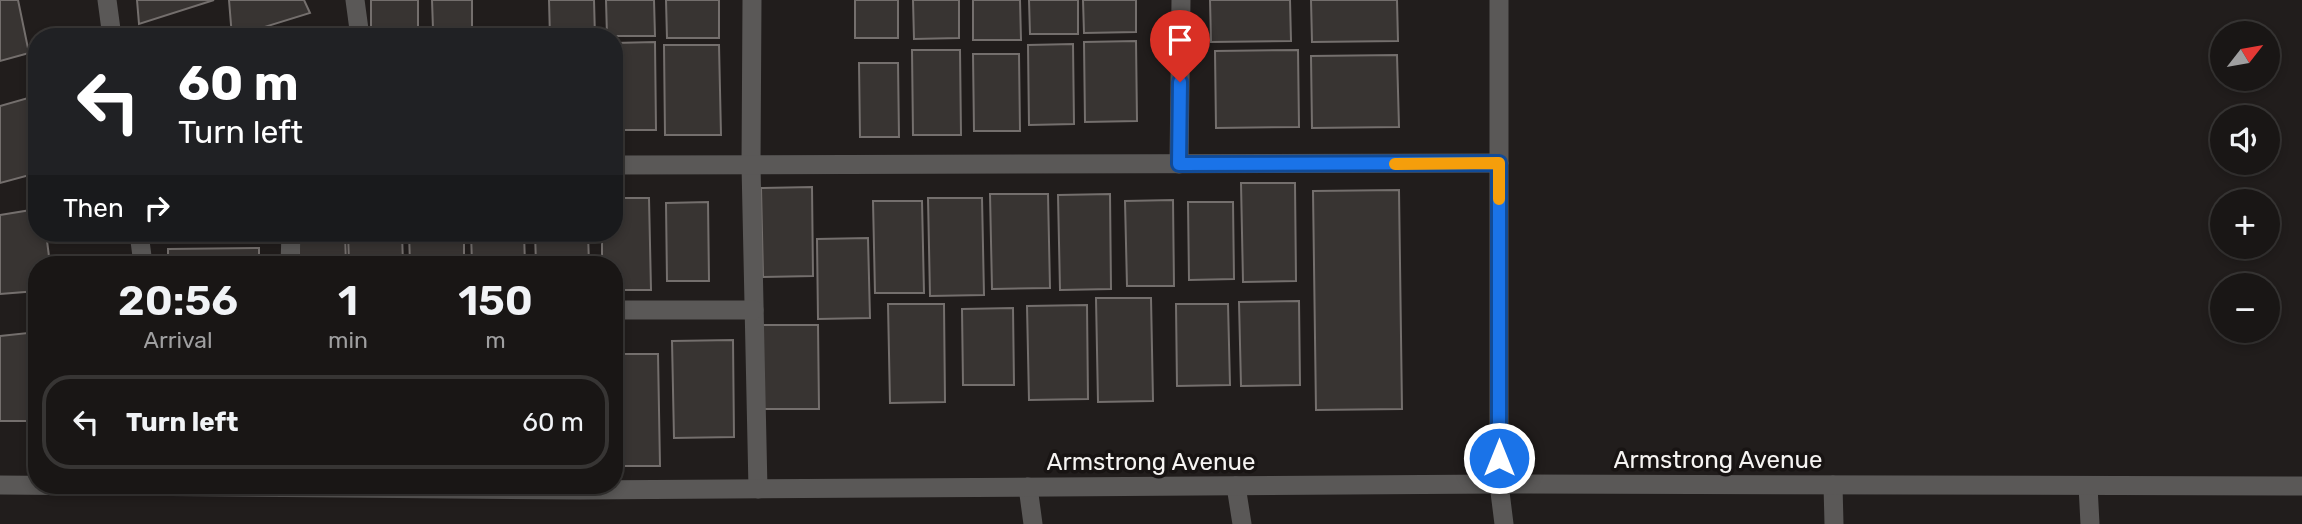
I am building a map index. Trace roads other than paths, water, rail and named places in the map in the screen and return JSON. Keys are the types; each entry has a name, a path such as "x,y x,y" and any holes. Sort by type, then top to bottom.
{"street":[{"path":"107,0 111,28"},
{"path":"355,0 359,28"},
{"path":"752,0 751,165 758,489"},
{"path":"1179,164 1181,0"},
{"path":"1499,0 1499,485 1504,524"},
{"path":"623,166 1499,163"},
{"path":"623,310 754,310"},
{"name":"Armstrong Avenue","path":"0,485 28,485"},
{"path":"1833,485 1834,524"},
{"path":"1236,486 1242,524"},
{"path":"2088,486 2090,524"},
{"name":"Armstrong Avenue","path":"623,488 2302,486"},
{"path":"1028,487 1033,524"}]}
